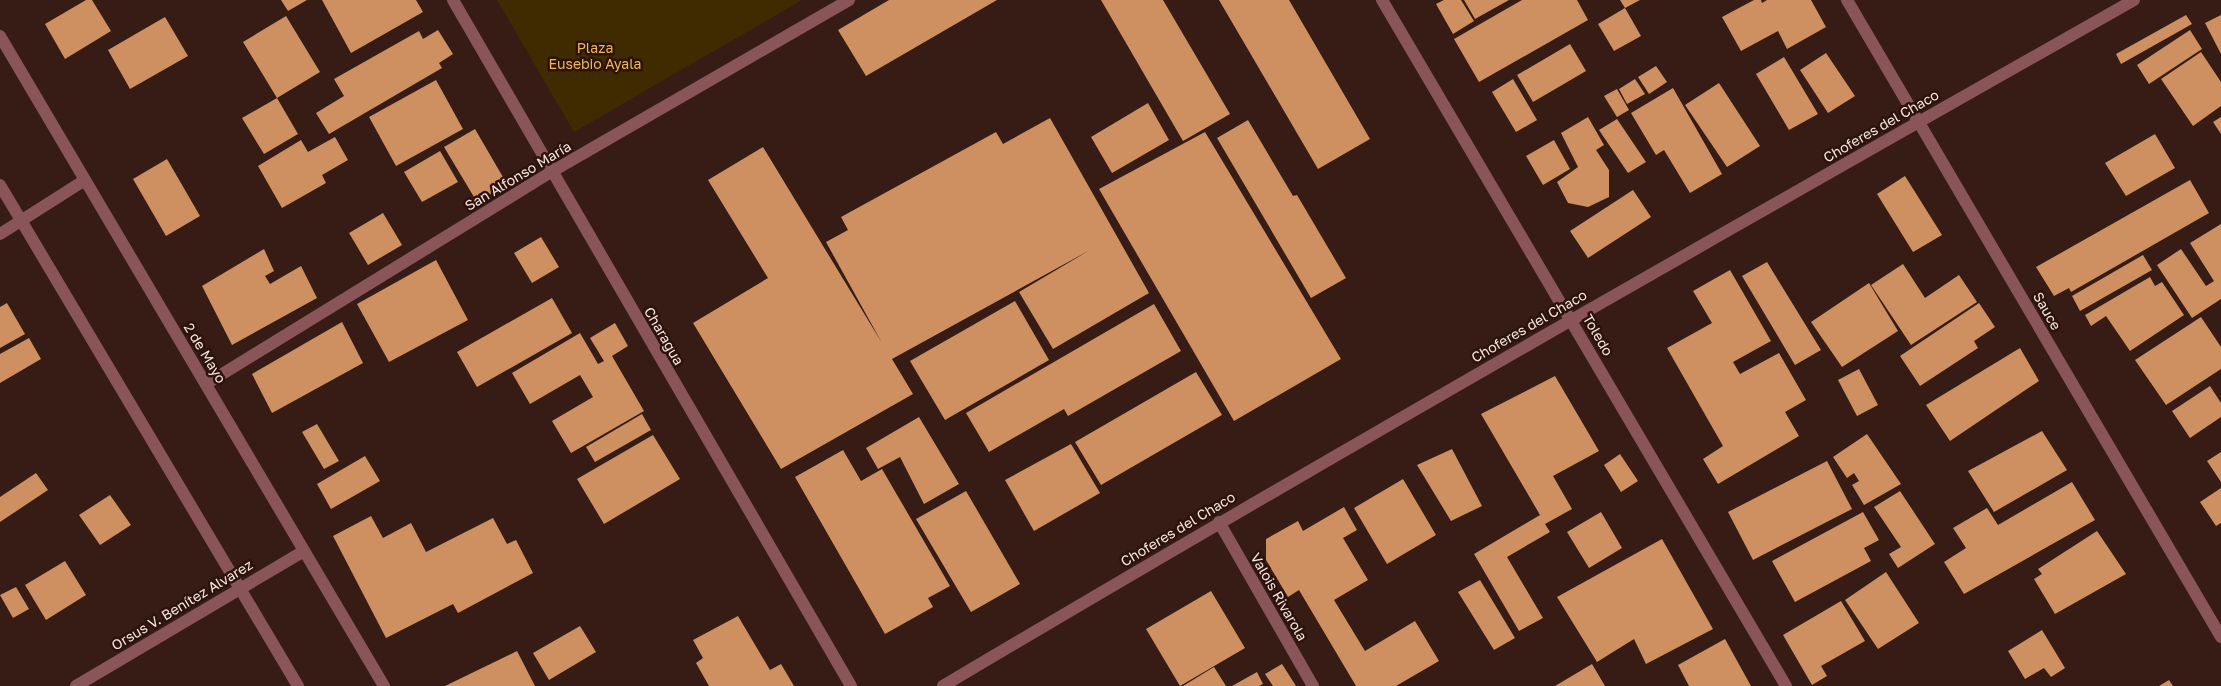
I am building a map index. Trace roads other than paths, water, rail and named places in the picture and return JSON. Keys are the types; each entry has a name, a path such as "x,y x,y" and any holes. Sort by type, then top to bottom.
{"street":[{"name":"Charagua","path":"453,0 551,172 851,686"},
{"name":"San Alfonso María","path":"206,384 551,172 849,0"},
{"name":"Toledo","path":"1382,0 1786,686"},
{"name":"Sauce","path":"1847,0 2221,637"},
{"name":"Choferes del Chaco","path":"944,686 1219,522 1571,319 2134,0"},
{"name":"2 de Mayo","path":"0,36 384,686"},
{"path":"0,234 85,180"},
{"path":"0,184 298,686"},
{"name":"Valois Rivarola","path":"1219,522 1313,686"},
{"name":"Orsus V. Benítez Alvarez","path":"76,686 304,551"}],"park label":[{"name":"Plaza Eusebio Ayala","path":"595,56"}]}
